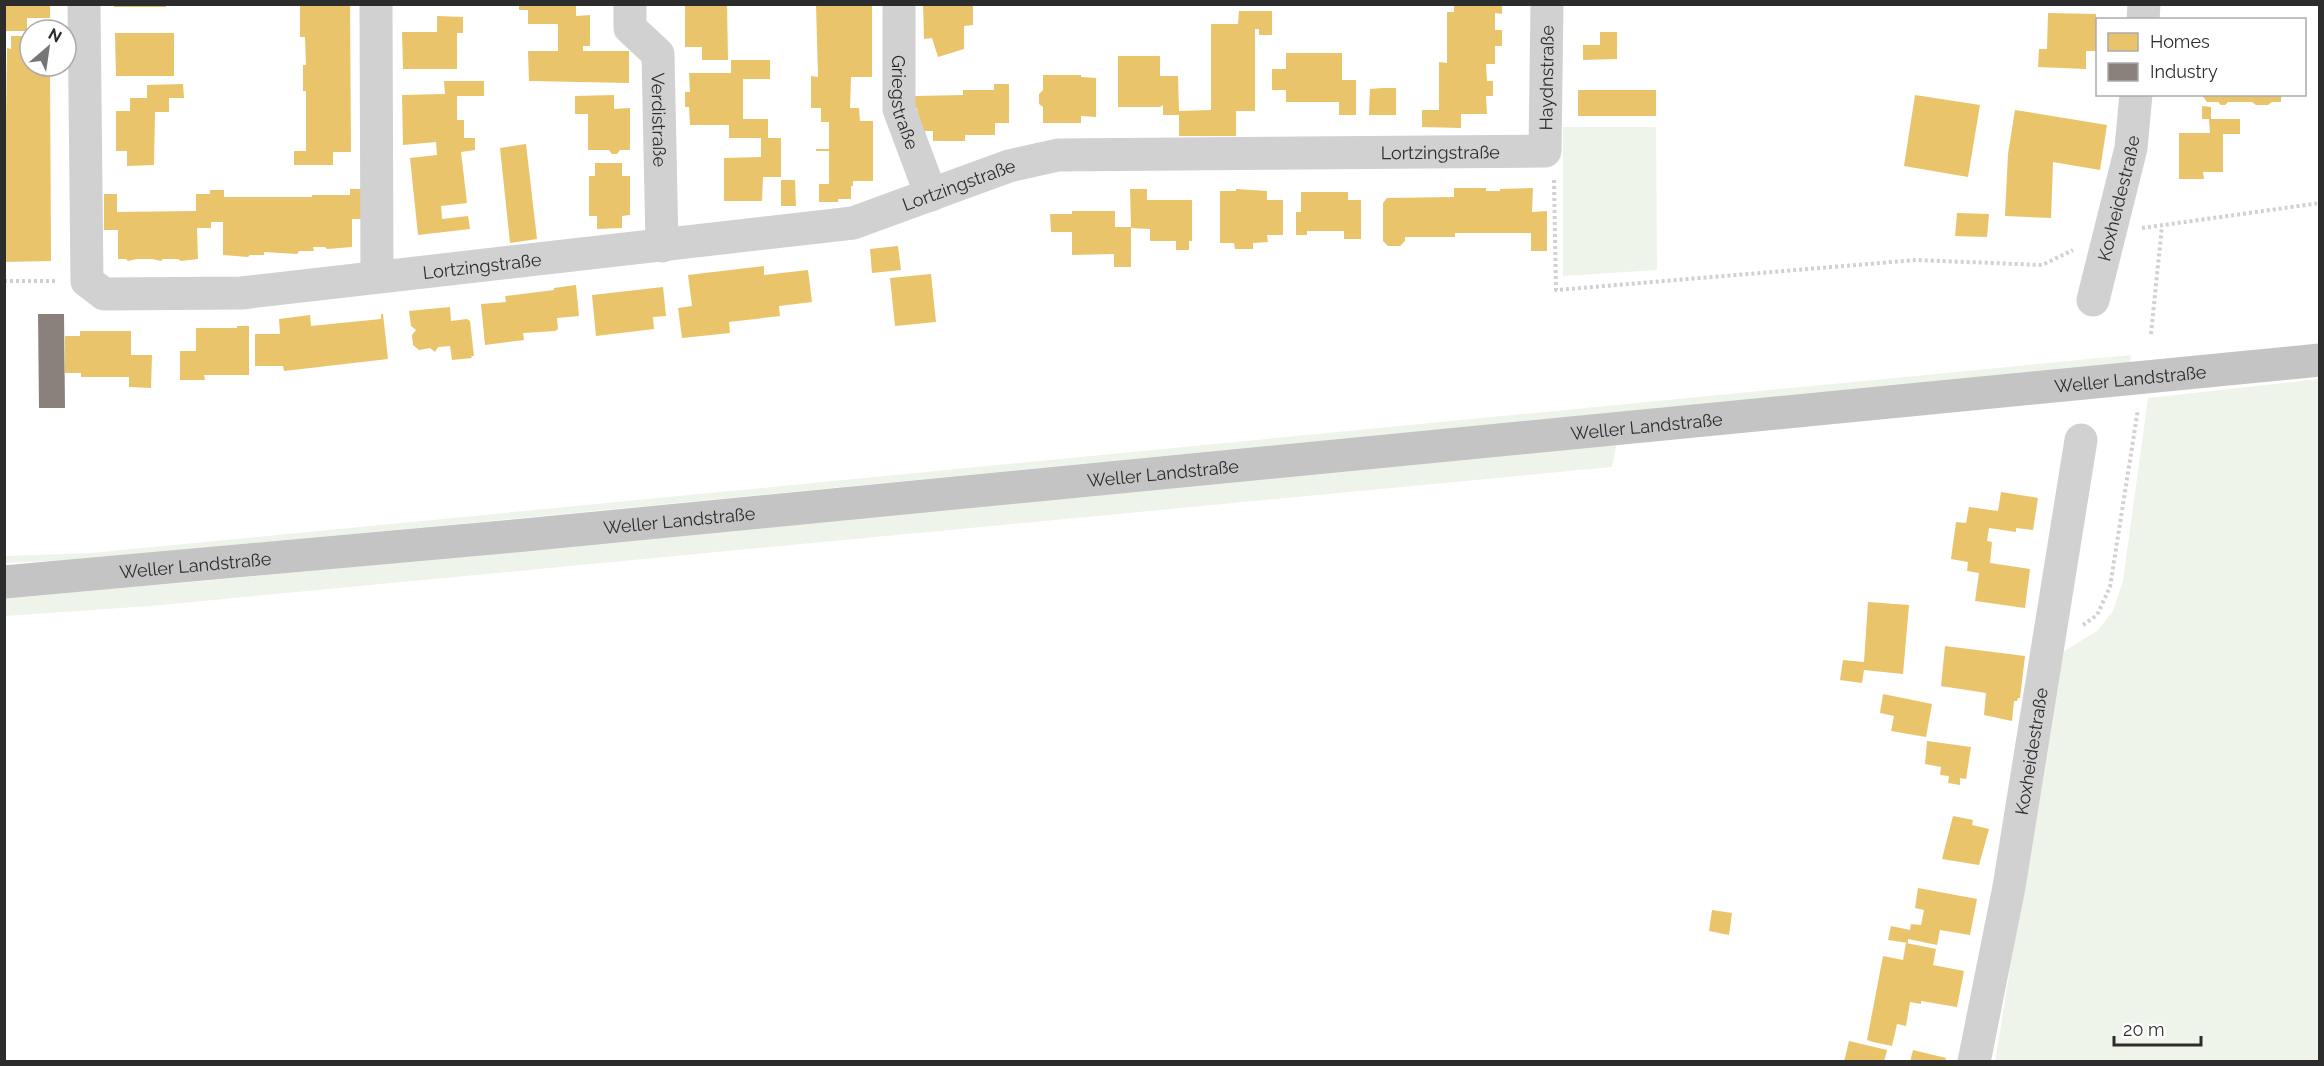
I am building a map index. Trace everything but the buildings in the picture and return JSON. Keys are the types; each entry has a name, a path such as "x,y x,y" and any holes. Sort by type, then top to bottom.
{"main road":[{"name":"Weller Landstraße","path":"4,582 526,535 2319,360"}],"street":[{"path":"84,4 87,281"},
{"path":"376,4 377,276"},
{"name":"Verdistraße","path":"630,4 630,28 658,54 662,246"},
{"name":"Griegstraße","path":"899,4 899,109 931,195"},
{"name":"Haydnstraße","path":"1545,151 1547,4"},
{"name":"Koxheidestraße","path":"2093,300 2131,148 2136,96"},
{"name":"Lortzingstraße","path":"87,281 104,294 241,293 853,223 1010,166 1058,155 1545,151"},
{"name":"Koxheidestraße","path":"1974,1062 2009,887 2081,440"}],"path":[{"path":"1545,151 1554,174 1556,290 1916,260 2042,265 2111,232"},
{"path":"2151,334 2162,225 2319,203"},
{"path":"4,281 87,281"},
{"path":"2110,587 2138,409"}],"shaded area":[{"path":"1563,127 1656,127 1657,270 1563,276"},
{"path":"2131,355 2130,363 94,559 5,563 4,556 92,553"},
{"path":"2319,379 2319,1061 1995,1062 2061,653 2097,631 2113,611 2123,581 2148,398"},
{"path":"1617,443 1612,467 150,606 5,616 5,597 206,581"}]}
